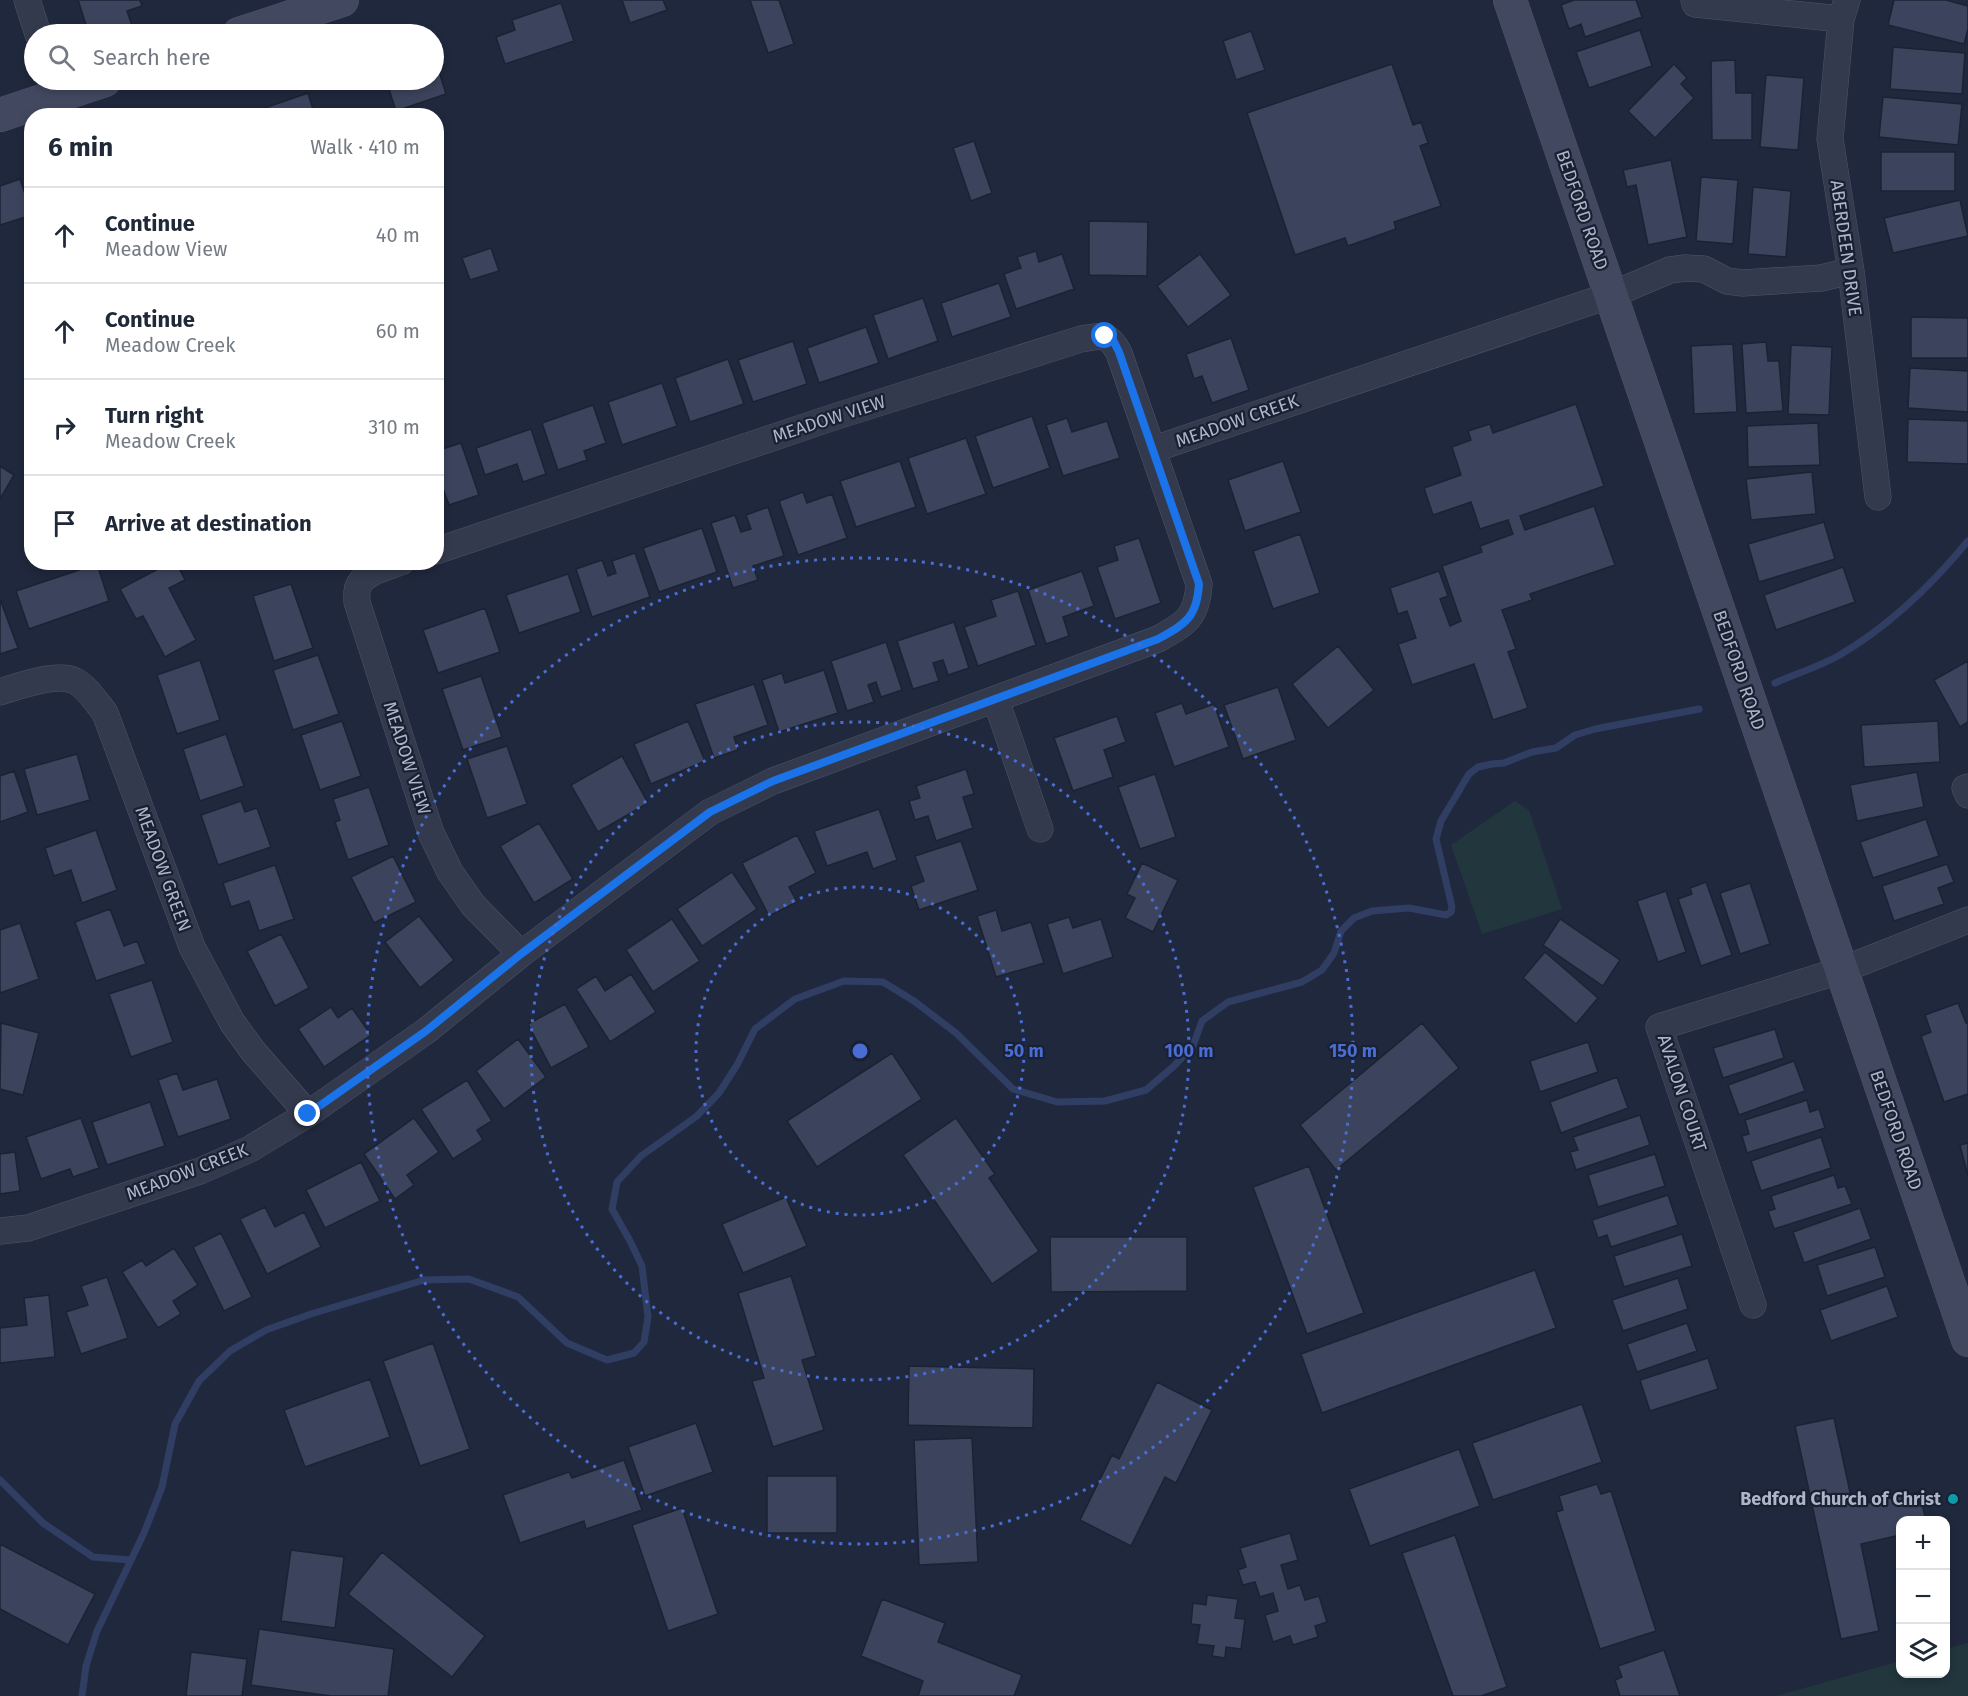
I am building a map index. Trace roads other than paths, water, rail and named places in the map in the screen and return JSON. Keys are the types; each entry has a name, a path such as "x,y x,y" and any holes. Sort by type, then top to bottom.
{"main road":[{"path":"269,24 342,0"},
{"name":"BEDFORD ROAD","path":"1510,0 1968,1340"},
{"path":"0,115 50,90"}],"street":[{"path":"27,0 35,24"},
{"path":"1694,0 1695,4 1844,10"},
{"name":"ABERDEEN DRIVE","path":"1844,10 1830,139 1851,271 1878,497"},
{"name":"MEADOW CREEK","path":"0,1231 28,1228 200,1171 250,1149 308,1114 426,1031 521,954 710,812 773,781 1158,639 1185,624 1198,600 1199,584 1154,449 1611,295 1670,270 1704,269 1727,281 1743,283 1821,278 1851,271"},
{"name":"MEADOW VIEW","path":"444,547 834,417 1081,339 1105,336 1113,340 1154,449"},
{"name":"MEADOW VIEW","path":"380,570 362,580 357,587 357,602 431,833 450,872 473,905 521,954"},
{"name":"MEADOW GREEN","path":"0,692 46,679 73,679 105,712 192,947 232,1022 253,1051 308,1114"},
{"path":"996,700 1040,829"},
{"path":"1968,787 1965,788 1968,795"},
{"path":"1842,970 1968,920"},
{"name":"AVALON COURT","path":"1753,1305 1659,1028 1842,970"}],"waterway":[{"path":"1775,683 1838,656 1874,632 1924,590 1968,541"},
{"path":"82,1696 86,1666 97,1631 144,1533 162,1487 175,1424 199,1381 230,1351 266,1330 424,1280 469,1279 518,1297 567,1343 607,1360 634,1353 644,1342 648,1317 642,1266 612,1209 617,1182 641,1156 697,1116 719,1093 737,1065 755,1029 795,999 844,981 883,982 914,1001 956,1033 1013,1089 1057,1102 1105,1101 1146,1090 1193,1046 1202,1021 1228,1002 1302,982 1322,970 1334,953 1341,931 1354,918 1372,911 1409,908 1446,915 1451,912 1452,907 1436,839 1441,821 1469,774 1478,767 1504,763 1532,752 1556,748 1575,735 1595,729 1699,709"},
{"path":"0,1480 43,1523 93,1557 130,1560"}],"place":[{"name":"Bedford Church of Christ","path":"1953,1499"}]}
